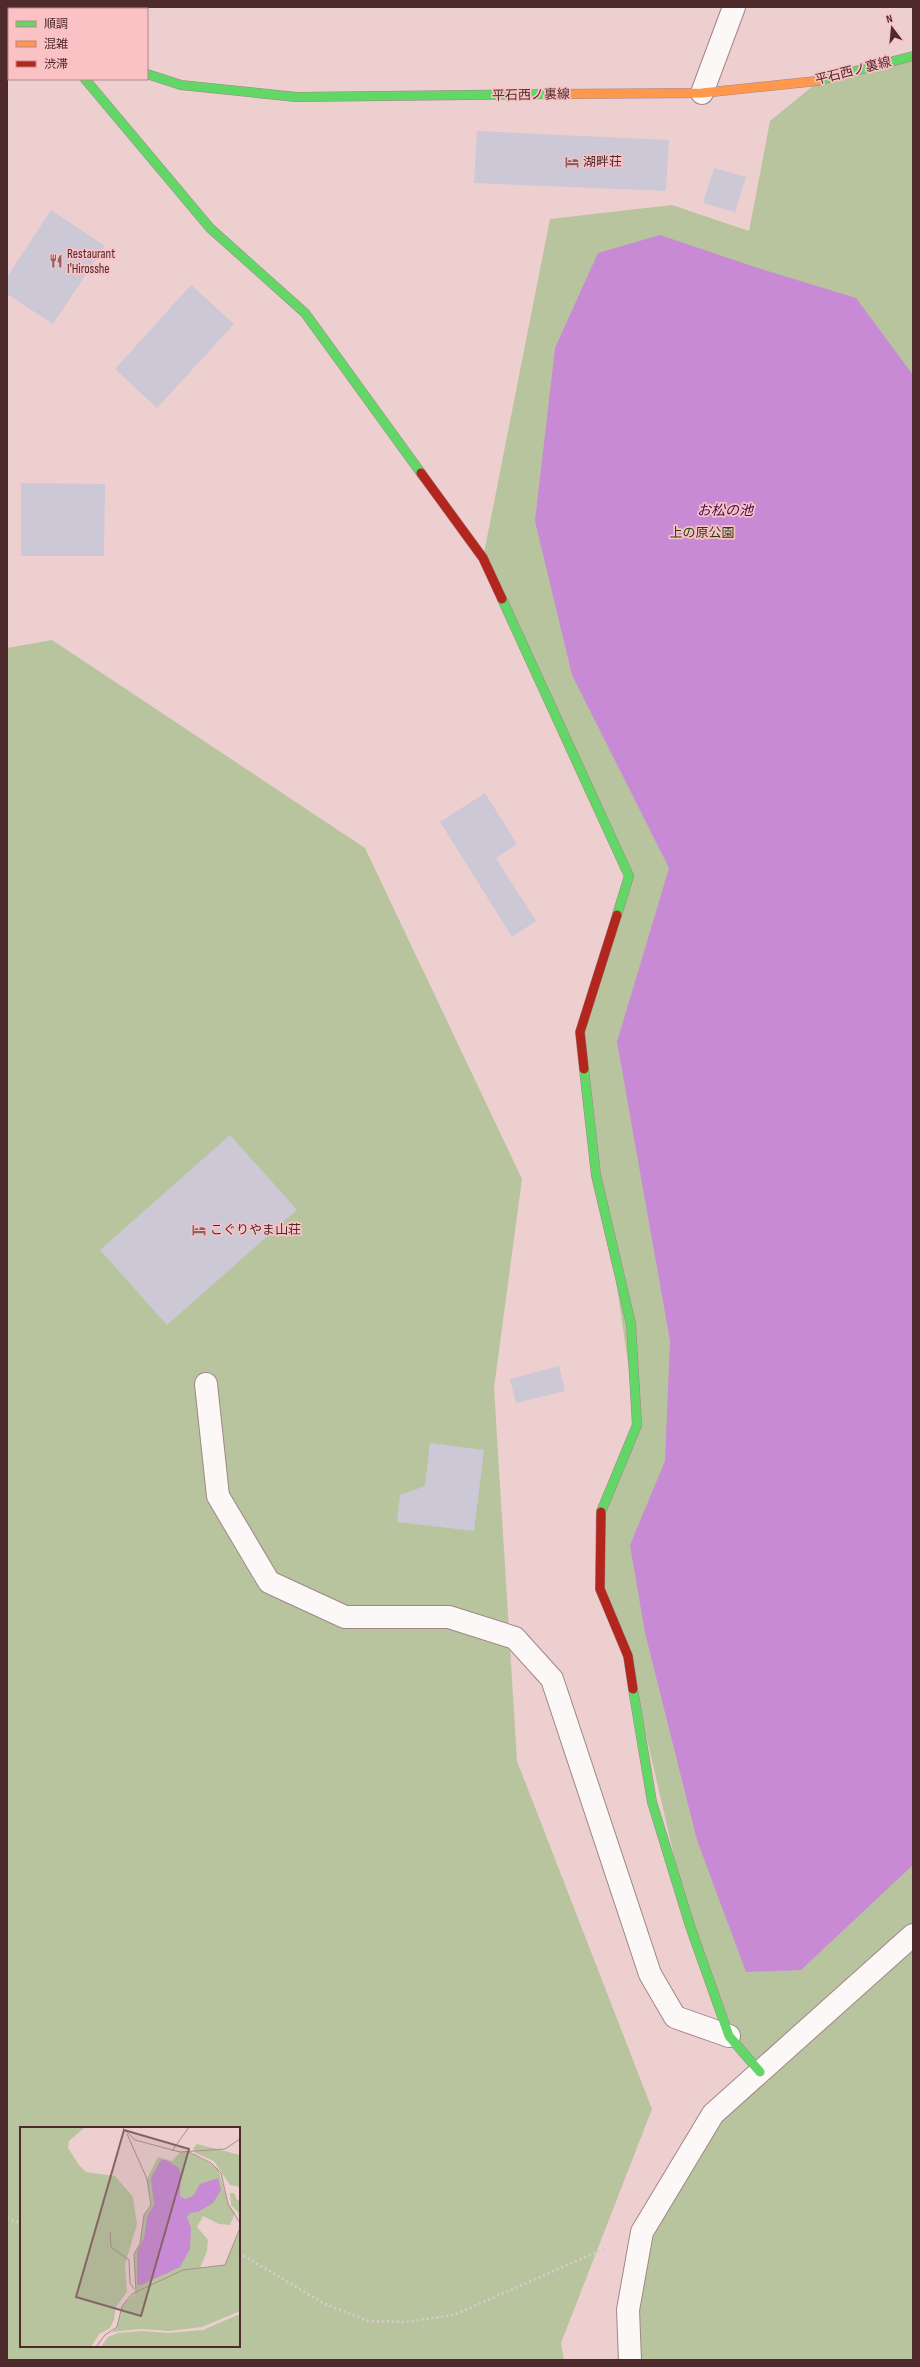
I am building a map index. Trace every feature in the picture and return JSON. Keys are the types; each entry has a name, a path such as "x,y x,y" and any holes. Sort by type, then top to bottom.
{"street":[{"path":"702,93 734,7"},
{"name":"平石西ノ裏線","path":"148,74 181,86 296,97 702,93 819,81 913,56"},
{"path":"86,80 210,228 305,313 483,558 629,876 580,1032 596,1175 631,1324 636,1425 601,1509 600,1589 628,1656 652,1802 690,1926 729,2036 760,2072"},
{"path":"206,1384 218,1496 269,1582 345,1617 449,1617 515,1638 552,1679 650,1974 675,2017 729,2036"},
{"path":"630,2360 628,2310 642,2232 713,2114 913,1935"}],"path":[{"path":"7,2218 20,2223"},
{"path":"240,2254 325,2304 368,2322 404,2322 454,2315 642,2232"}],"green space":[{"name":"お松の池","path":"913,56 913,2360 630,2360 642,2232 713,2114 760,2072 729,2036 690,1926 628,1656 600,1589 601,1509 637,1425 580,1032 629,876 483,558 550,219 672,205 749,231 770,121 819,81"},
{"path":"52,640 365,848 522,1179 494,1388 517,1761 652,2109 561,2343 564,2360 7,2360 7,648"}],"water":[{"name":"お松の池","path":"660,235 755,267 856,298 913,375 913,1865 801,1970 746,1972 697,1840 645,1633 630,1545 665,1461 670,1341 617,1042 669,868 572,675 535,521 555,348 598,253"}],"building":[{"name":"湖畔荘","path":"477,131 669,140 666,191 474,183"},
{"path":"714,168 746,177 735,212 703,203"},
{"name":"Restaurant I'Hirosshe","path":"51,210 105,246 53,324 7,294 7,277"},
{"path":"191,285 234,324 157,408 115,369"},
{"path":"21,483 105,484 104,556 21,556"},
{"path":"485,793 517,844 496,858 536,921 512,937 440,822"},
{"name":"こぐりやま山荘","path":"230,1135 297,1210 167,1325 100,1250"},
{"path":"559,1366 565,1391 516,1403 510,1379"},
{"path":"430,1443 484,1450 474,1531 397,1522 400,1495 425,1486"}],"traffic: fast":[{"path":"817,81 913,56"},
{"path":"148,74 181,85 296,97 556,94"},
{"path":"86,80 210,228 305,313 421,473"},
{"path":"502,599 629,876 617,915"},
{"path":"584,1069 596,1175 631,1324 637,1425 601,1512"},
{"path":"633,1689 652,1802 690,1926 729,2036 760,2072"}],"traffic: slow":[{"path":"556,94 702,93 817,81"}],"traffic: jam":[{"path":"421,473 483,558 502,599"},
{"path":"584,1069 580,1032 617,915"},
{"path":"601,1512 600,1589 628,1656 633,1689"}],"place":[{"name":"湖畔荘","path":"572,162"},
{"name":"Restaurant I'Hirosshe","path":"56,261"},
{"name":"こぐりやま山荘","path":"199,1230"}],"park label":[{"name":"上の原公園","path":"702,533"}]}
